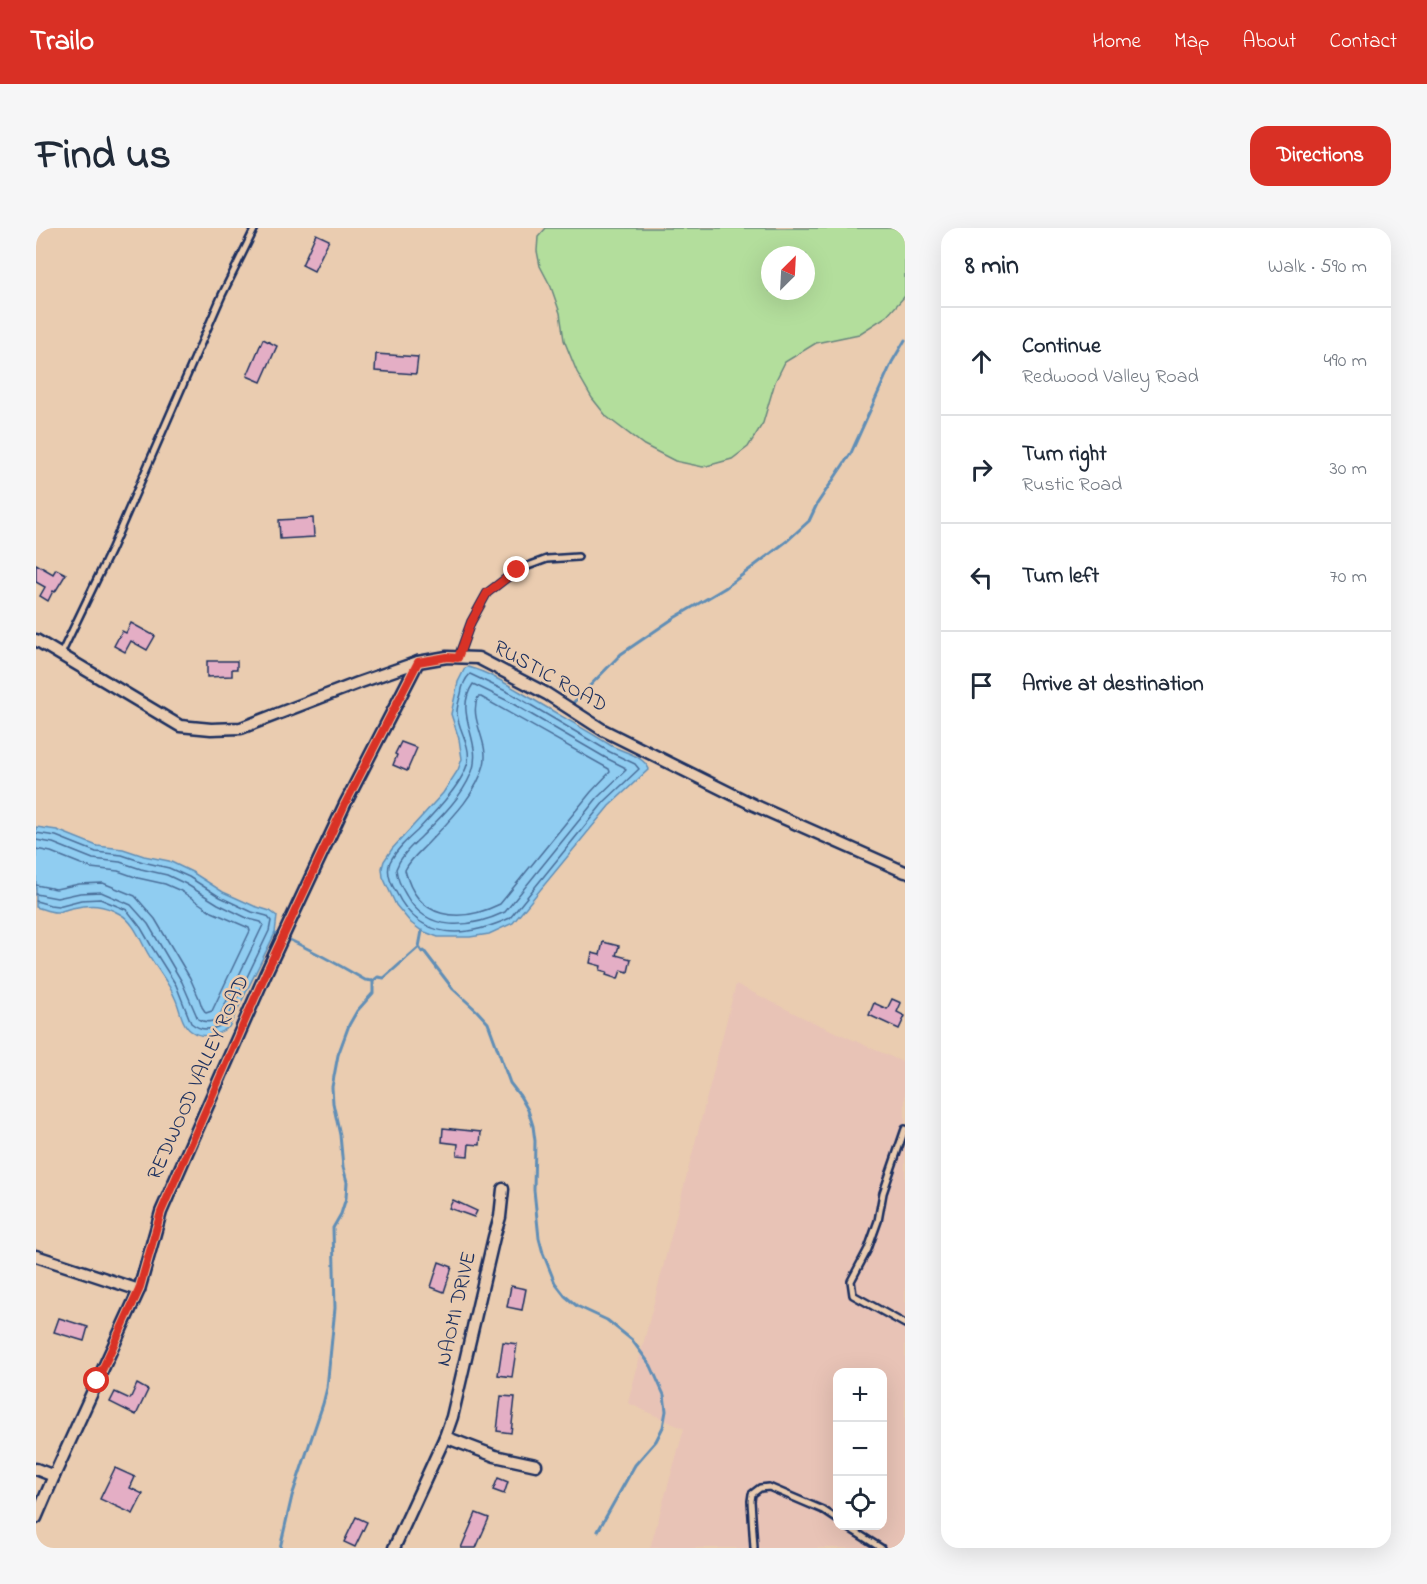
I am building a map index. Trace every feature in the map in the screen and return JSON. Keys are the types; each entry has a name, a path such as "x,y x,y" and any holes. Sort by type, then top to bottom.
{"street":[{"name":"RUSTIC ROAD","path":"36,640 180,726 211,729 241,728 358,682 418,662 447,657 478,658 547,694 603,730 754,805 905,872"},
{"name":"REDWOOD VALLEY ROAD","path":"36,1518 139,1290 161,1212 265,975 345,804 418,662"},
{"name":"NAOMI DRIVE","path":"394,1548 446,1437 500,1217 503,1190"},
{"path":"36,1256 139,1290"},
{"path":"446,1437 495,1456 536,1466"},
{"path":"36,1469 54,1476"}],"lane":[{"path":"61,654 111,550 222,295 255,228"},
{"path":"458,658 471,622 487,593 517,570 547,559 578,556"},
{"path":"905,1129 883,1193 868,1249 851,1281 853,1295 905,1324"},
{"path":"754,1548 751,1501 752,1494 760,1488 770,1487 823,1510 833,1517"},
{"path":"852,1530 881,1548"}],"shaded area":[{"path":"736,984 804,1018 905,1063 905,1548 650,1548 684,1429 628,1403"}],"green space":[{"path":"546,228 905,228 905,296 887,316 859,334 816,343 785,362 775,382 763,423 748,447 732,459 703,467 675,461 644,445 607,417 592,398 577,372 564,340 560,313 551,287 540,266 537,251 538,237"}],"water":[{"path":"468,667 502,681 610,745 637,757 649,769 609,806 513,923 489,934 470,937 438,937 422,931 411,923 396,905 383,877 382,868 392,849 443,793 458,770 462,759 459,739 451,714 458,682 465,668"},
{"path":"36,827 57,830 97,846 123,849 169,861 192,872 223,892 277,916 275,933 229,1027 206,1036 196,1034 188,1028 169,986 125,917 108,908 97,906 70,908 60,912 36,907"}],"building":[{"path":"316,234 329,240 314,271 302,265"},
{"path":"263,339 277,346 261,382 247,376"},
{"path":"376,354 418,357 416,374 375,371"},
{"path":"313,518 314,537 280,539 279,520"},
{"path":"36,564 53,574 56,569 66,574 48,601 40,596 45,587 36,582"},
{"path":"131,623 155,636 147,650 131,641 125,652 114,646 122,631 126,633"},
{"path":"207,661 237,661 237,669 232,669 232,676 207,677"},
{"path":"401,742 417,748 407,771 393,765"},
{"path":"603,942 619,946 616,955 631,959 628,972 621,970 618,979 606,975 607,972 600,970 601,966 590,963 592,953 600,955"},
{"path":"892,999 901,1003 897,1012 905,1016 899,1029 869,1015 874,1003 887,1009"},
{"path":"443,1128 481,1132 480,1145 469,1144 468,1156 457,1155 458,1144 442,1142"},
{"path":"453,1200 477,1211 474,1217 449,1208"},
{"path":"439,1262 452,1267 444,1292 431,1287"},
{"path":"511,1286 526,1289 522,1310 507,1307"},
{"path":"59,1318 88,1327 84,1341 54,1332"},
{"path":"503,1342 517,1344 512,1377 498,1375"},
{"path":"137,1384 148,1390 136,1415 110,1402 115,1392 130,1399"},
{"path":"501,1396 515,1397 511,1433 497,1431"},
{"path":"115,1468 135,1477 130,1488 143,1494 133,1514 100,1499"},
{"path":"498,1478 508,1482 504,1494 493,1490"},
{"path":"476,1513 489,1518 476,1548 461,1548"},
{"path":"356,1517 367,1522 355,1547 344,1542"}],"waterway":[{"path":"570,706 621,654 674,618 725,588 787,541 809,521 817,504 851,453 892,362 905,340"},
{"path":"275,933 365,980 373,981 378,977 384,978 419,947 422,931"},
{"path":"419,947 453,989 488,1023 510,1083 528,1110 535,1141 534,1190 539,1238 555,1283 577,1306 607,1320 632,1340 651,1366 664,1395 666,1411 663,1427 656,1441 635,1465 598,1531"},
{"path":"280,1548 292,1496 327,1388 335,1308 333,1228 346,1198 347,1182 332,1087 338,1055 349,1025 357,1011 373,993 373,981"}],"route":[{"path":"97,1381 139,1290 161,1212 265,975 345,804 418,662 447,657 458,658 471,622 487,593 517,570"}]}
